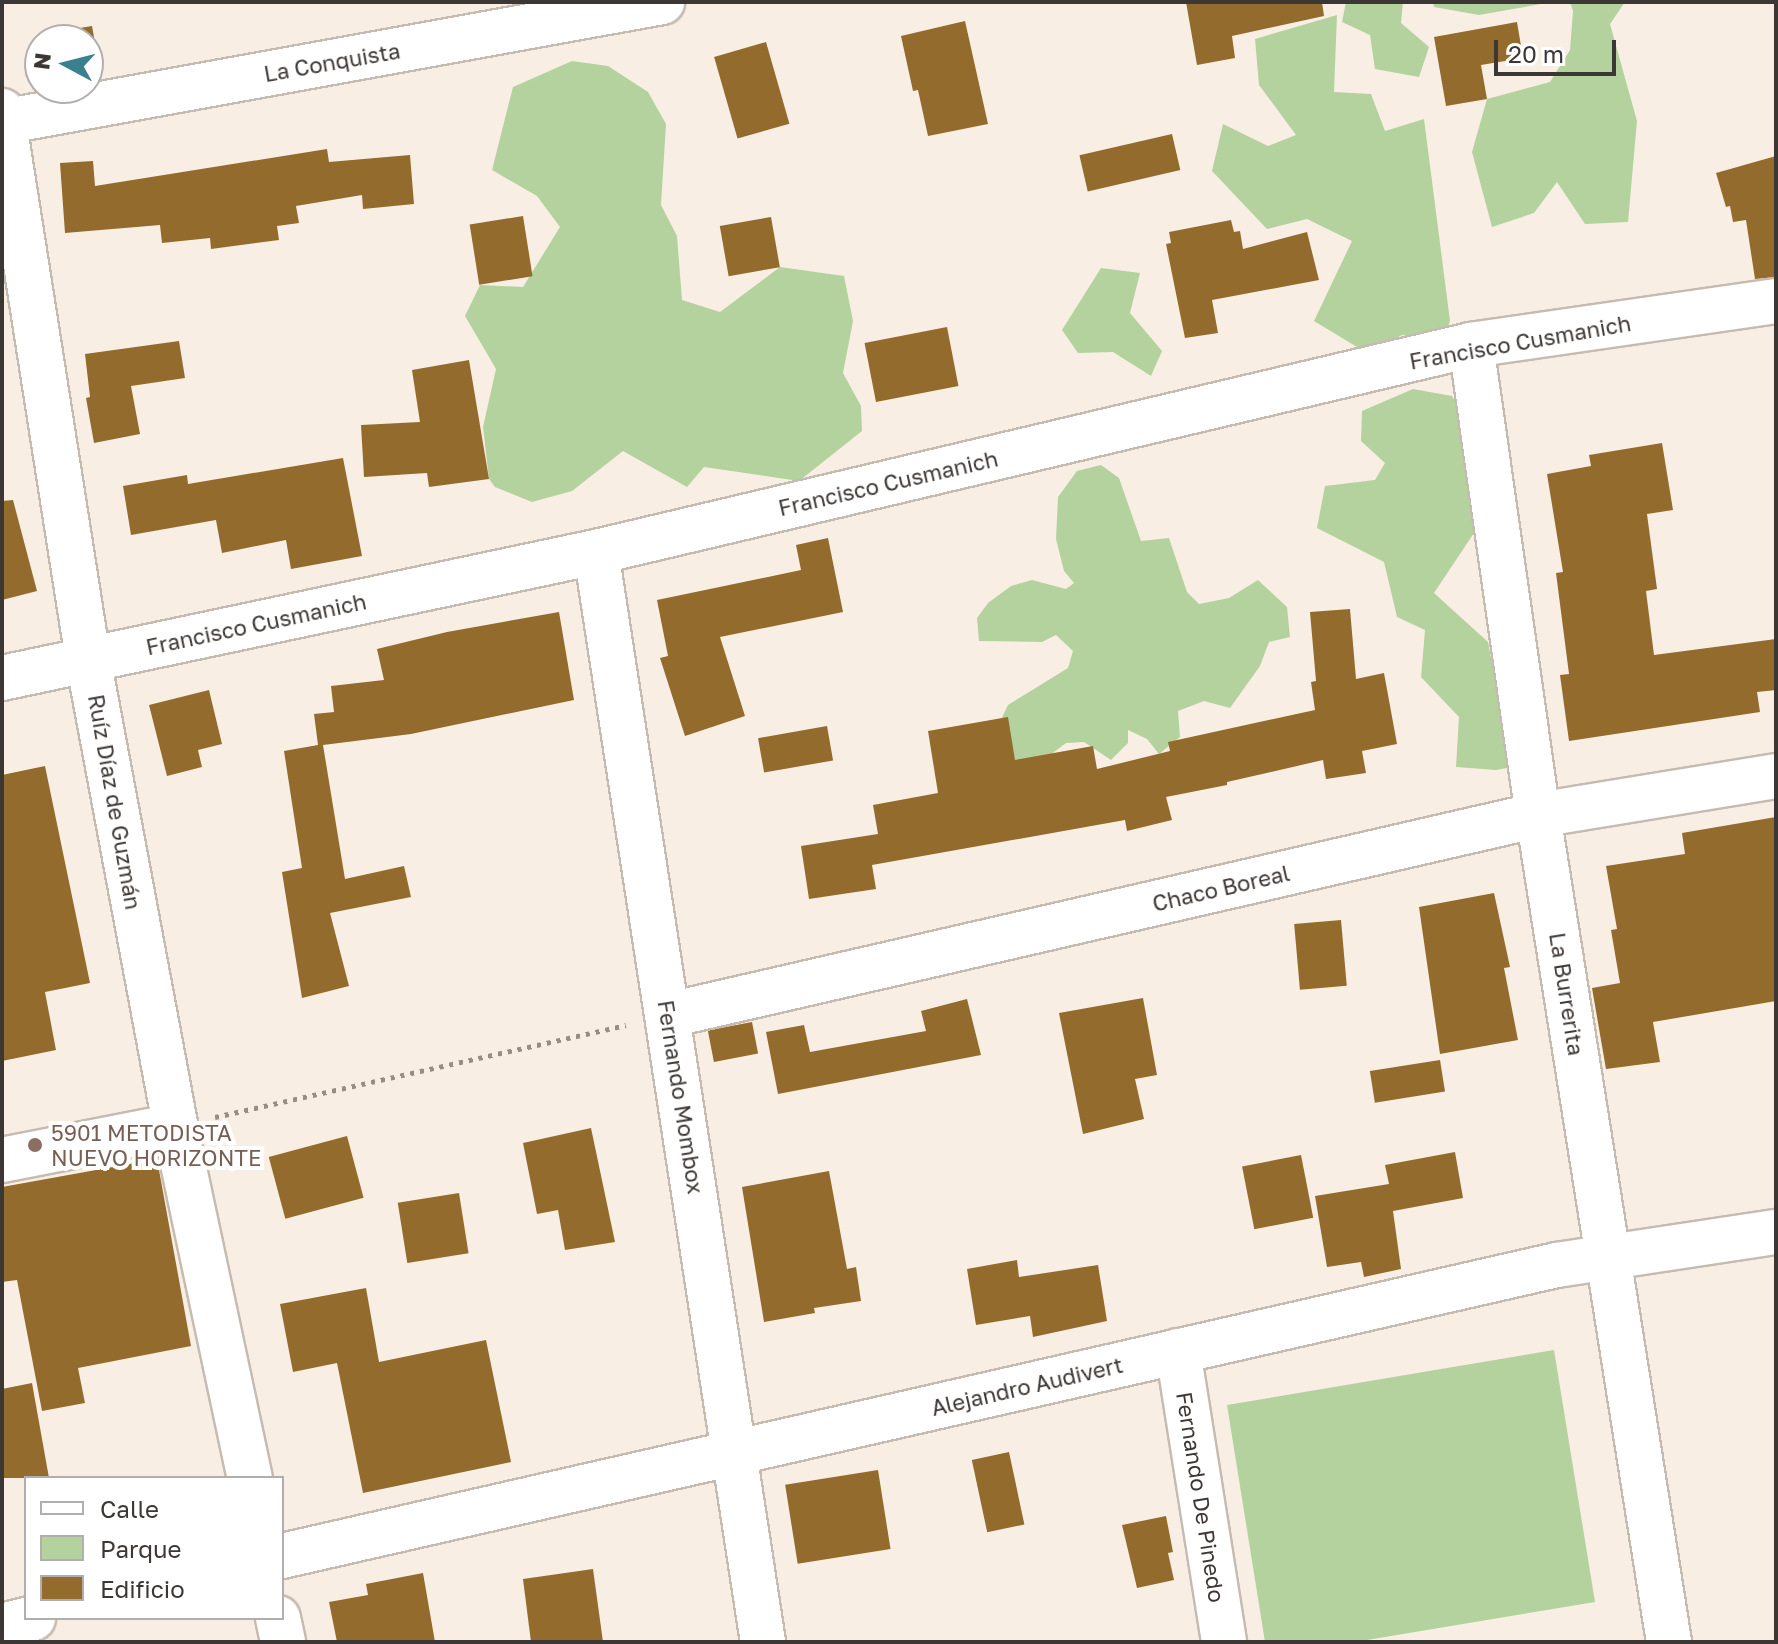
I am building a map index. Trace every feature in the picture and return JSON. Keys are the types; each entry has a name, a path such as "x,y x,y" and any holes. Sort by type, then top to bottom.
{"street":[{"name":"La Conquista","path":"3,118 662,2"},
{"name":"Ruíz Díaz de Guzmán","path":"3,118 88,659 175,1126 250,1476"},
{"name":"Francisco Cusmanich","path":"2,678 596,552 1471,345 1776,301"},
{"name":"La Burrerita","path":"1471,345 1538,815 1669,1642"},
{"name":"Fernando Mombox","path":"596,552 763,1642"},
{"name":"Chaco Boreal","path":"669,1015 1538,815 1776,776"},
{"path":"2,1160 175,1126"},
{"name":"Alejandro Audivert","path":"284,1556 1557,1265 1776,1232"},
{"name":"Fernando De Pinedo","path":"1178,1351 1224,1642"},
{"path":"2,1626 25,1620"},
{"path":"278,1620 283,1642"}],"path":[{"path":"175,1126 669,1015"}],"green space":[{"path":"1346,2 1403,2 1401,23 1429,47 1419,77 1375,69 1370,35 1342,22"},
{"path":"1433,2 1552,2 1479,15 1434,7"},
{"path":"1570,2 1625,2 1610,24 1637,121 1628,222 1585,224 1557,182 1534,213 1492,227 1472,152 1487,99 1550,82 1570,50 1573,11"},
{"path":"1337,15 1334,92 1371,94 1385,131 1424,119 1450,321 1444,337 1402,335 1367,353 1314,321 1352,241 1307,219 1267,229 1212,171 1223,124 1268,146 1296,135 1259,85 1255,39"},
{"path":"572,61 608,66 648,92 666,124 661,205 677,236 682,300 720,312 780,267 844,276 853,321 843,373 861,406 862,431 799,481 704,467 687,487 623,451 572,491 532,502 495,487 489,479 483,427 496,369 465,316 480,285 523,287 560,227 537,196 492,170 513,87"},
{"path":"1101,268 1140,273 1130,313 1162,351 1151,376 1113,352 1078,353 1062,330"},
{"path":"1413,389 1452,396 1472,431 1478,527 1434,593 1488,642 1512,767 1496,770 1456,767 1459,717 1421,677 1425,630 1397,617 1384,562 1317,528 1325,486 1375,480 1385,463 1361,441 1362,411"},
{"path":"1101,465 1119,478 1141,541 1169,538 1187,592 1199,604 1229,598 1258,580 1287,607 1290,637 1269,642 1260,666 1230,708 1204,701 1178,711 1180,737 1159,754 1147,739 1128,730 1128,743 1111,760 1084,742 1066,743 1037,765 1010,759 996,730 1008,705 1068,668 1073,651 1056,635 1042,642 979,641 977,618 988,603 1011,586 1032,580 1066,589 1074,583 1064,571 1056,539 1058,497 1077,471"},
{"path":"1554,1350 1595,1602 1355,1642 1265,1642 1227,1405"}],"building":[{"path":"1186,2 1322,2 1324,16 1232,36 1235,58 1197,65"},
{"path":"965,21 988,124 928,136 918,90 913,91 901,36"},
{"path":"1517,22 1523,58 1481,65 1487,99 1446,106 1434,37"},
{"path":"766,42 789,124 738,139 714,57"},
{"path":"1172,134 1180,170 1088,191 1079,155"},
{"path":"327,149 329,162 410,155 414,204 363,209 362,195 296,206 299,223 277,226 279,240 211,249 210,238 162,243 160,225 65,233 60,163 93,161 95,186"},
{"path":"1776,156 1776,277 1755,279 1746,220 1733,222 1730,206 1726,207 1716,173"},
{"path":"523,216 533,276 479,285 470,224"},
{"path":"771,217 780,267 729,276 720,226"},
{"path":"1231,220 1234,232 1240,231 1243,249 1307,232 1319,280 1212,300 1218,333 1185,338 1166,244 1171,243 1169,232"},
{"path":"947,327 958,386 876,402 865,343"},
{"path":"179,341 185,378 131,386 140,434 94,443 86,398 90,397 85,354"},
{"path":"469,360 489,479 429,487 427,473 364,477 361,425 420,422 412,370"},
{"path":"1662,443 1673,510 1647,514 1657,589 1646,591 1654,655 1776,639 1776,690 1757,692 1760,712 1569,741 1560,675 1569,674 1556,573 1563,572 1547,474 1591,466 1589,455"},
{"path":"343,458 362,556 291,569 286,540 222,553 216,520 131,535 123,486 187,475 188,484"},
{"path":"13,500 37,591 2,600 2,501"},
{"path":"828,538 843,612 720,637 745,716 685,736 660,658 668,656 657,600 801,570 796,545"},
{"path":"1350,609 1356,679 1384,673 1397,744 1362,751 1366,773 1326,779 1323,760 1166,797 1172,820 1127,831 1125,820 872,865 876,889 809,899 801,846 878,834 873,805 938,793 928,731 1008,717 1015,760 1093,746 1097,769 1170,751 1168,742 1315,710 1311,682 1316,681 1310,612"},
{"path":"559,612 574,700 411,734 323,745 345,879 404,866 411,897 330,913 349,986 302,998 282,872 302,868 284,751 318,745 314,714 334,712 331,686 384,680 377,649 447,632"},
{"path":"209,690 222,744 198,750 202,767 167,776 149,705"},
{"path":"827,726 833,760 764,773 758,738"},
{"path":"45,766 90,983 45,992 56,1050 2,1061 2,775"},
{"path":"1776,817 1776,1001 1653,1022 1660,1062 1606,1069 1592,988 1620,983 1611,930 1617,929 1606,866 1685,854 1682,833"},
{"path":"1494,893 1510,967 1504,968 1518,1040 1440,1054 1419,907"},
{"path":"1341,920 1347,986 1300,990 1294,924"},
{"path":"1143,998 1157,1075 1135,1079 1144,1119 1083,1134 1059,1013"},
{"path":"967,999 981,1055 778,1094 766,1032 804,1025 810,1052 926,1031 921,1011"},
{"path":"752,1022 758,1053 714,1062 708,1031"},
{"path":"1440,1060 1445,1092 1375,1103 1370,1071"},
{"path":"591,1128 615,1242 565,1250 558,1210 537,1214 523,1143"},
{"path":"347,1136 364,1198 285,1219 269,1157"},
{"path":"1455,1152 1463,1198 1393,1211 1401,1269 1364,1277 1361,1262 1327,1267 1315,1196 1389,1184 1385,1165"},
{"path":"1301,1155 1313,1218 1254,1229 1242,1166"},
{"path":"157,1159 191,1346 78,1368 85,1403 42,1411 17,1280 2,1282 2,1187"},
{"path":"829,1171 847,1269 856,1267 861,1301 814,1308 815,1313 764,1322 742,1187"},
{"path":"459,1193 469,1253 407,1263 398,1203"},
{"path":"1017,1260 1019,1277 1098,1265 1107,1321 1033,1337 1030,1316 976,1325 967,1269"},
{"path":"366,1288 379,1362 486,1340 511,1462 363,1493 337,1363 293,1372 280,1304"},
{"path":"32,1383 49,1476 2,1478 2,1389"},
{"path":"1009,1452 1024,1524 987,1532 972,1460"},
{"path":"878,1470 891,1549 798,1564 785,1485"},
{"path":"1166,1516 1173,1552 1168,1553 1174,1580 1137,1588 1122,1525"},
{"path":"593,1569 603,1642 531,1642 523,1579"},
{"path":"423,1573 435,1642 337,1642 329,1602 368,1595 366,1584"}],"place":[{"name":"5901 METODISTA NUEVO HORIZONTE","path":"35,1145"}]}
